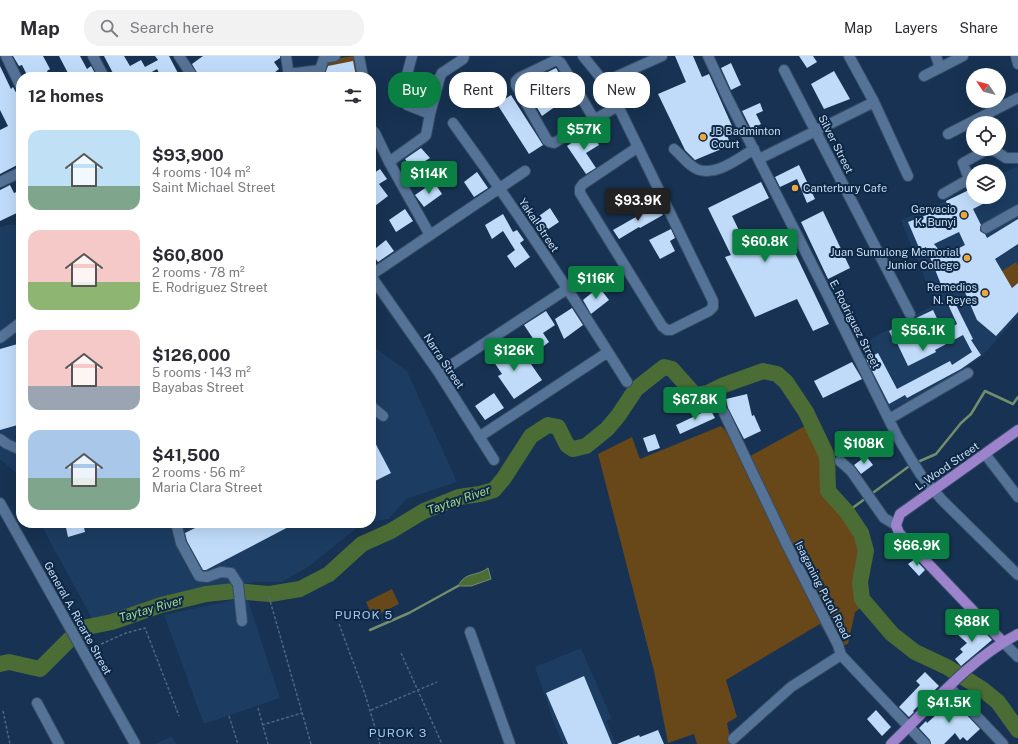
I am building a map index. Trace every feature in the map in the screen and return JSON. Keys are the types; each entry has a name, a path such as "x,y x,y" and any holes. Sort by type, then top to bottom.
{"main road":[{"name":"L. Wood Street","path":"896,525 900,514 1018,430"},
{"path":"896,525 899,533 1003,642"},
{"path":"891,744 968,669 1003,642 1018,634"}],"street":[{"path":"6,56 16,76"},
{"path":"93,56 101,72"},
{"path":"179,56 190,72"},
{"path":"286,56 288,72"},
{"path":"309,72 320,70 324,58 335,56"},
{"path":"359,56 362,72"},
{"path":"412,56 402,97 407,105 430,114"},
{"path":"389,162 424,137 442,73 463,59 464,56"},
{"path":"582,56 596,72"},
{"path":"626,72 662,56"},
{"name":"E. Rodriguez Street","path":"708,56 728,99 889,419 912,461 934,490 1018,575"},
{"path":"849,56 874,102 908,176"},
{"path":"936,56 940,68"},
{"path":"924,76 964,56"},
{"path":"1016,56 1018,64"},
{"path":"594,119 561,63 558,61 554,61 519,78 516,81 516,85 543,133 550,142 554,143 614,108"},
{"name":"Silver Street","path":"784,70 910,314"},
{"path":"948,134 1018,98"},
{"path":"759,159 874,102"},
{"path":"619,108 638,147 712,301 713,307 709,311 671,330 667,330 662,326 580,193 580,188 583,184 638,147"},
{"name":"Yakal Street","path":"453,123 500,188 627,382"},
{"path":"376,135 389,162 430,235"},
{"path":"674,149 693,168 708,172 727,166 754,150"},
{"path":"943,194 969,179 963,163 988,149 997,152 1006,158 1018,158"},
{"path":"376,272 525,172"},
{"path":"0,182 16,174"},
{"path":"986,228 1018,210"},
{"name":"Narra Street","path":"376,282 439,373 494,460"},
{"path":"439,373 567,289"},
{"path":"0,338 16,326"},
{"path":"479,437 608,352"},
{"path":"889,419 968,373"},
{"path":"376,410 383,416"},
{"name":"Isaganing Putol Road","path":"724,413 788,548 838,646 841,655 791,687 733,738"},
{"path":"0,439 16,448"},
{"path":"984,454 1018,497"},
{"path":"840,461 851,471 884,518 896,525"},
{"name":"General A. Ricarte Street","path":"0,503 135,744"},
{"path":"177,528 180,543 199,576 207,577 221,572 231,573 238,584 242,621"},
{"path":"470,632 510,744"},
{"path":"1003,642 1018,657"},
{"path":"841,655 925,744"},
{"path":"952,683 1002,744"},
{"path":"37,704 59,744"}],"path":[{"path":"269,597 311,744"},
{"path":"339,624 371,710 380,744"},
{"path":"83,652 126,633 146,628 179,716"},
{"path":"401,653 442,744"},
{"path":"371,710 437,682"},
{"path":"258,708 268,744"},
{"path":"3,710 10,744"},
{"path":"262,725 302,713"},
{"path":"229,716 238,744"}],"shaded area":[{"path":"355,56 363,72 318,72 317,61"},
{"name":"Juan Sumulong Memorial Junior College","path":"1018,166 1018,316 982,356 962,370 887,412 855,348 935,304 901,220 966,191 966,204 1006,204 1006,172"},
{"path":"16,225 16,473 0,459 0,227"},
{"path":"1016,262 1018,266 1018,283 1003,292 993,277"},
{"path":"376,349 407,371 457,482 406,499 389,519 376,521"},
{"path":"721,426 726,431 741,461 805,426 823,456 824,490 846,517 859,550 856,578 858,599 863,606 855,612 848,644 834,648 820,624 726,680 737,717 727,723 731,744 697,744 694,734 668,743 654,671 598,454 632,437 640,459"},
{"path":"43,528 357,528 308,567 282,582 256,582 192,592 155,600 125,610 95,624"},
{"path":"488,568 491,579 471,586 458,586 464,578 484,571"},
{"path":"392,589 399,604 373,617 366,602"},
{"path":"247,597 280,698 204,724 164,615"},
{"path":"581,648 612,719 606,721 616,744 563,744 554,723 535,667"},
{"path":"172,736 176,744 155,744"}],"building":[{"path":"13,56 43,56 50,69 48,72 26,72 22,65 19,66"},
{"path":"59,56 80,56 87,69 91,66 94,72 67,72"},
{"path":"104,56 124,56 130,66 141,60 145,67 158,60 155,56 169,56 177,72 158,72 157,69 152,72 112,72"},
{"path":"203,56 280,56 280,58 274,62 279,69 275,72 196,72 192,64"},
{"path":"675,56 693,56 702,77 709,74 732,126 724,129 731,145 695,160 685,150 658,94 686,82"},
{"path":"799,56 813,56 817,62 807,68"},
{"path":"353,61 355,72 326,72 328,66"},
{"path":"731,63 741,85 731,90 721,68"},
{"path":"0,66 11,89 13,87 16,93 16,166 0,174 0,130 8,126 0,110"},
{"path":"556,68 558,72 548,72"},
{"path":"834,71 850,99 824,109 811,84"},
{"path":"511,95 515,101 515,108 519,108 543,145 529,154 500,108 507,108 507,98"},
{"path":"760,103 763,111 756,114 761,124 751,129 742,111"},
{"path":"537,108 553,108 542,116"},
{"path":"590,130 599,145 586,153 596,168 586,174 567,146"},
{"path":"421,148 430,158 412,169 405,159"},
{"path":"799,165 815,199 807,203 797,179 780,187 775,177"},
{"path":"380,169 387,179 379,184 388,196 376,205 376,172"},
{"path":"477,172 488,188 474,197 464,182"},
{"path":"434,182 442,194 424,207 415,195"},
{"path":"761,182 769,198 732,216 747,247 784,230 829,324 813,331 797,299 755,317 725,257 731,255 708,208"},
{"path":"10,185 14,193 16,192 16,213 0,221 0,190"},
{"path":"966,191 966,204 983,204 973,209 981,225 980,231 985,234 987,238 1018,219 1018,244 995,259 1012,288 1018,283 1018,312 996,336 977,320 961,283 944,292 926,247 920,250 908,222 948,207 946,201","holes":["959,232 965,245 944,256 934,244"]},
{"path":"657,205 663,215 619,239 613,230"},
{"path":"550,208 559,222 541,234 532,221"},
{"path":"405,209 413,221 396,232 389,220"},
{"path":"823,211 850,268 828,279 801,222"},
{"path":"503,214 513,232 517,230 524,240 520,243 530,257 515,268 507,256 515,250 503,231 492,239 485,225"},
{"path":"671,229 675,238 670,241 675,251 660,259 649,240"},
{"path":"386,240 394,251 378,262 376,259 376,248"},
{"path":"599,287 609,300 591,314 583,300"},
{"path":"953,299 973,339 971,340 981,355 961,369 907,398 905,395 889,404 866,359 878,353 897,389 950,361 952,365 972,352 963,335 935,350 936,352 908,366 897,343 895,343 889,331 933,310 943,331 957,324 947,302"},
{"path":"572,308 583,325 564,339 555,319"},
{"path":"546,311 555,325 543,333 549,342 540,349 524,325"},
{"path":"498,342 513,366 526,357 542,380 514,399 498,376 502,374 486,350"},
{"path":"16,344 16,425 0,430 0,349"},
{"path":"852,362 862,379 823,398 814,381"},
{"path":"494,393 504,408 485,420 475,406"},
{"path":"747,394 752,416 754,415 761,431 744,439 728,408 726,399"},
{"path":"710,409 715,418 680,434 676,425"},
{"path":"655,434 660,448 648,452 643,438"},
{"path":"376,444 391,473 376,480"},
{"path":"866,456 873,465 861,474 854,465"},
{"path":"66,528 84,528 85,532 68,537"},
{"path":"195,528 286,528 206,570 203,570 187,541 185,533"},
{"path":"915,559 925,570 919,576 908,564"},
{"path":"964,624 974,633 981,628 992,640 961,666 955,659 963,652 960,649 967,643 956,633"},
{"path":"925,672 939,686 913,711 914,712 909,717 899,707 920,685 916,681"},
{"path":"584,676 612,744 568,744 546,693"},
{"path":"950,697 980,729 967,741 963,737 960,740 955,733 944,744 931,744 930,740 919,728 926,721 927,723 937,714 934,711"},
{"path":"876,710 891,727 882,736 867,719"},
{"path":"658,730 664,744 617,744 639,735 640,737"}],"waterway":[{"name":"Taytay River","path":"0,664 9,662 40,669 74,635 87,627 112,622 161,605 206,594 234,591 270,594 300,589 329,574 362,544 391,531 424,511 459,497 494,490 504,478 531,436 548,425 558,427 567,445 573,449 586,446 607,429 618,416 636,389 664,367 672,369 695,395 708,393 724,385 763,371 777,374 786,382 806,412 827,456 828,491 847,512 861,533 866,551 860,582 862,599 892,634 915,652 947,667 982,689 998,702 1018,730"},
{"path":"920,461 936,454 961,423 971,414 985,391 1013,404 1018,397"},
{"path":"870,495 908,467"},
{"path":"847,512 866,498"},
{"path":"370,630 409,613 458,586"}],"place":[{"name":"JB Badminton Court","path":"703,137"},
{"name":"Canterbury Cafe","path":"795,188"},
{"name":"Gervacio K. Bunyi","path":"964,215"},
{"name":"Juan Sumulong Memorial Junior College","path":"967,258"},
{"name":"Remedios N. Reyes","path":"985,293"}],"district":[{"name":"PUROK 5","path":"364,615"},
{"name":"PUROK 3","path":"398,733"}]}
